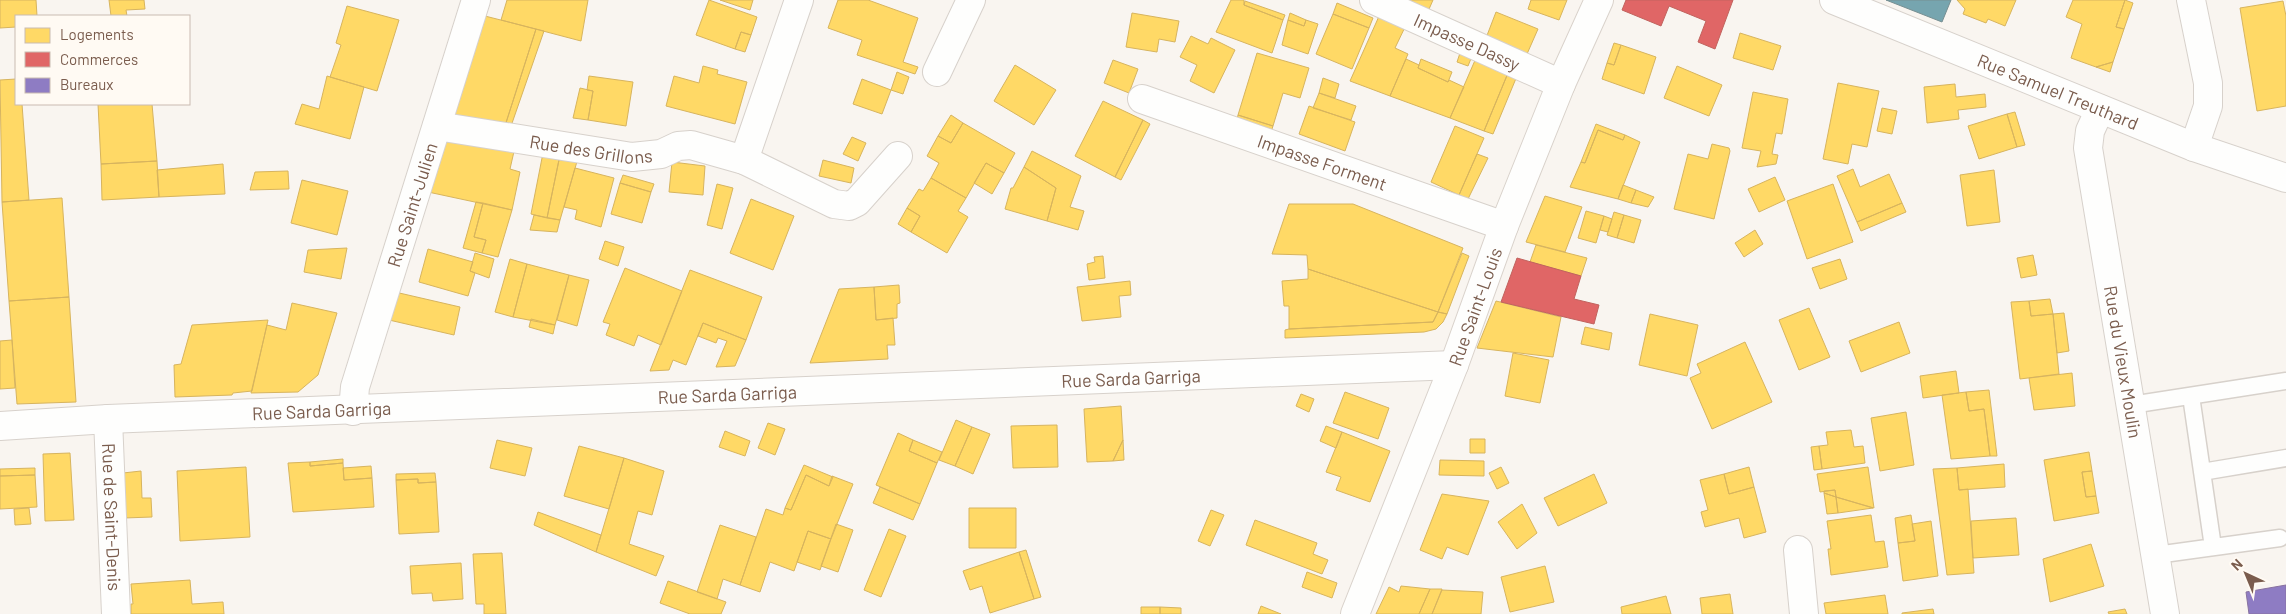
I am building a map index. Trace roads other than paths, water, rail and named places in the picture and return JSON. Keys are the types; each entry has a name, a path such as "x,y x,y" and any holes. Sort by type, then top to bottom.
{"street":[{"name":"Rue Saint-Julien","path":"353,411 356,387 476,0"},
{"path":"744,160 799,0"},
{"path":"938,72 971,0"},
{"name":"Impasse Dassy","path":"1374,0 1561,84"},
{"name":"Rue Saint-Louis","path":"1355,614 1454,365 1504,226 1561,84 1599,0"},
{"name":"Rue Samuel Treuthard","path":"1834,0 2194,147 2286,178"},
{"path":"2191,0 2208,83 2208,106 2194,147"},
{"name":"Impasse Forment","path":"1142,99 1504,226"},
{"name":"Rue du Vieux Moulin","path":"2100,109 2090,131 2088,148 2165,614"},
{"name":"Rue des Grillons","path":"437,126 632,157 661,154 678,146 691,145 744,160 834,204 844,206 857,202 898,156"},
{"name":"Rue Sarda Garriga","path":"0,426 1454,365"},
{"name":"Rue de Saint-Denis","path":"108,420 116,614"},
{"path":"1798,550 1804,614"}],"lane":[{"path":"2132,406 2286,381"},
{"path":"2191,396 2213,548"},
{"path":"2202,472 2286,458"},
{"path":"2156,555 2280,538"}]}
